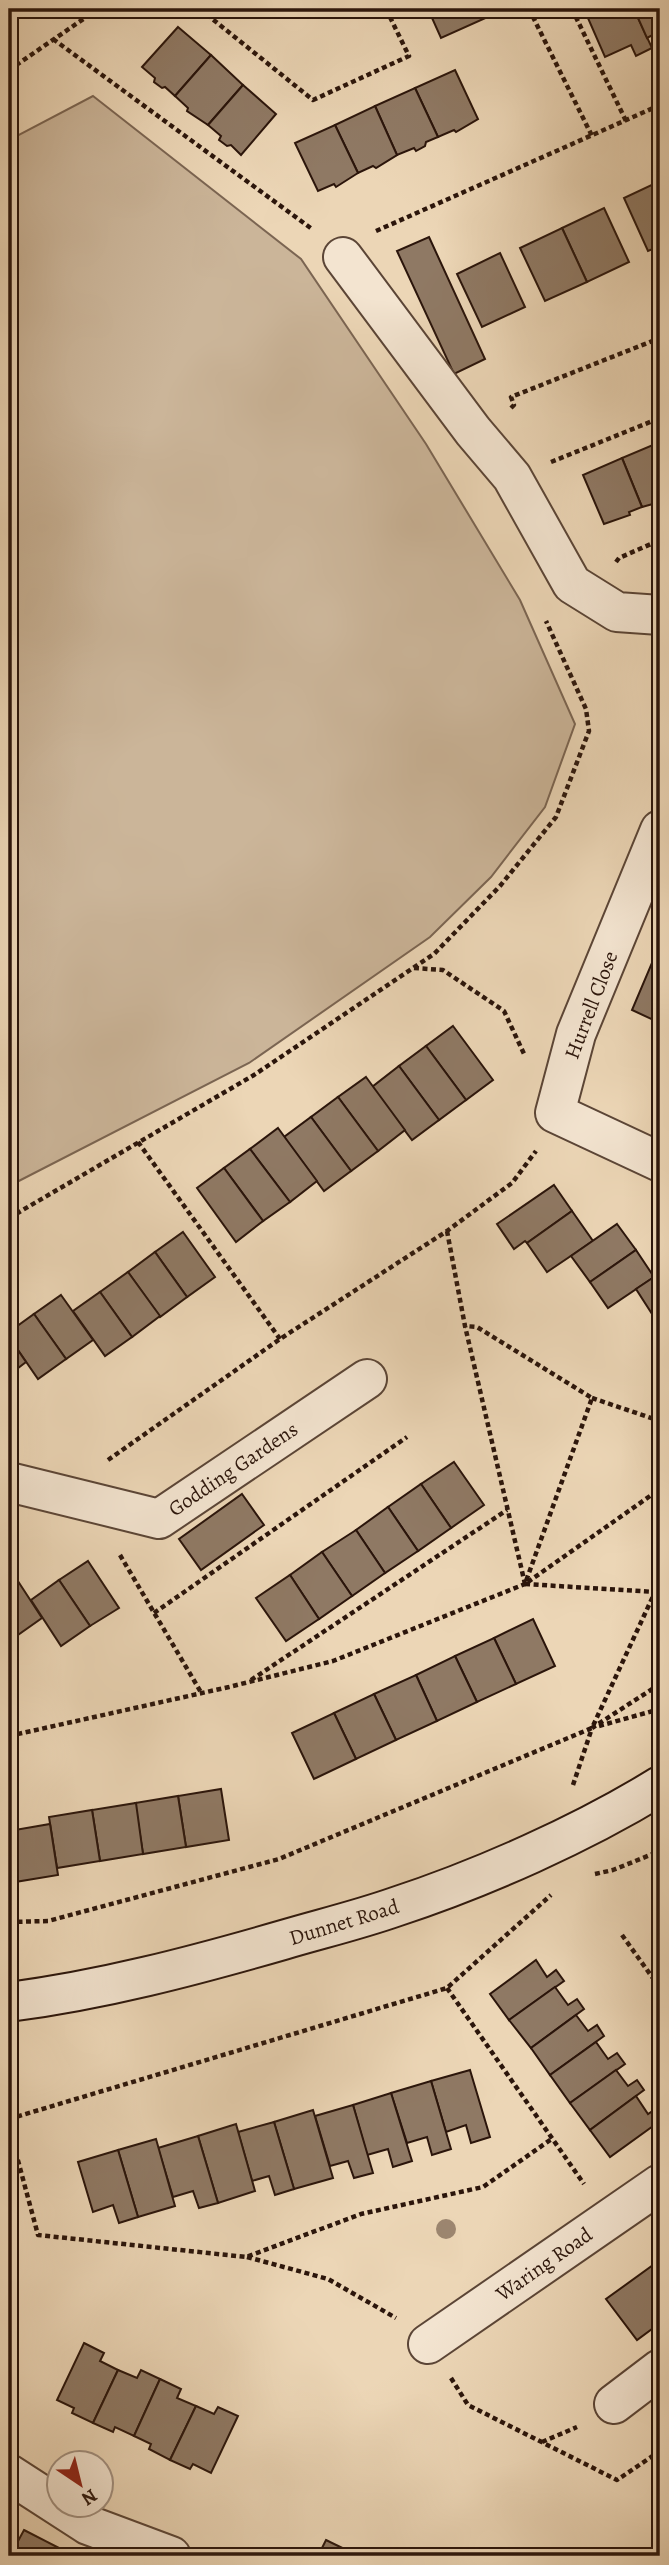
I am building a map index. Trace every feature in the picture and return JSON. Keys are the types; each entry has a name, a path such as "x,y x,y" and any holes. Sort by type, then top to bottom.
{"street":[{"path":"340,252 473,432 512,477 572,584 617,612 660,615"},
{"name":"Hurrell Close","path":"555,1113 576,1034 660,830"},
{"path":"555,1113 660,1162"},
{"name":"Godding Gardens","path":"9,1482 159,1519 367,1379"},
{"name":"Dunnet Road","path":"9,2002 63,1995 204,1963 396,1907 519,1860 638,1800 660,1786"},
{"name":"Waring Road","path":"428,2344 660,2183"},
{"path":"614,2404 660,2370"},
{"path":"9,2474 88,2525 171,2556"}],"path":[{"path":"9,70 98,9"},
{"path":"200,9 313,100 409,56 386,9"},
{"path":"529,9 592,136"},
{"path":"572,9 626,121"},
{"path":"53,39 340,252 660,106"},
{"path":"511,397 660,338"},
{"path":"512,477 660,418"},
{"path":"9,1218 254,1075 434,954 500,886 556,817 589,731 586,709 543,614"},
{"path":"413,968 443,970 504,1011 530,1068"},
{"path":"202,1694 153,1613 92,1502 94,1479 105,1462 281,1339 447,1231 512,1183 544,1141 555,1113"},
{"path":"138,1142 281,1339"},
{"path":"447,1231 465,1326 525,1584"},
{"path":"465,1326 477,1327 592,1398 660,1421"},
{"path":"525,1584 592,1398"},
{"path":"153,1613 407,1437"},
{"path":"9,1736 202,1694 333,1661 525,1584 660,1489"},
{"path":"247,1682 507,1510"},
{"path":"525,1584 655,1591 592,1728"},
{"path":"592,1728 660,1684"},
{"path":"9,1922 48,1921 279,1859 592,1728 660,1709"},
{"path":"554,1842 570,1878"},
{"path":"9,2119 447,1989 570,1878 613,1870 660,1851"},
{"path":"622,1936 660,1987"},
{"path":"447,1989 554,2138 607,2220"},
{"path":"9,2127 38,2235 246,2257 328,2279 390,2313 428,2344 468,2405 617,2480 660,2451"},
{"path":"246,2257 361,2214 483,2187 554,2138"}],"shaded area":[{"path":"93,96 301,259 426,444 520,600 575,724 545,807 491,877 430,937 249,1063 9,1186 9,140"}],"building":[{"path":"428,9 487,9 490,16 441,38"},
{"path":"584,9 634,9 652,48 636,56 631,45 605,57"},
{"path":"634,9 660,9 660,31 647,38"},
{"path":"178,27 211,55 175,96 154,82 155,78 142,67"},
{"path":"211,55 243,85 208,125 187,111 188,108 175,96"},
{"path":"455,70 478,119 456,132 454,130 438,137 415,88"},
{"path":"243,85 276,114 241,155 231,145 227,146 219,140 221,136 208,125"},
{"path":"415,88 438,137 426,142 425,146 416,151 414,148 397,155 375,106"},
{"path":"375,106 397,155 376,168 373,166 358,173 335,125"},
{"path":"335,125 358,173 336,187 334,184 318,191 295,143"},
{"path":"660,181 660,246 648,251 624,198"},
{"path":"604,208 629,262 587,282 562,228"},
{"path":"562,228 587,282 545,301 520,248"},
{"path":"429,237 485,359 454,374 397,251"},
{"path":"500,253 525,307 482,327 457,274"},
{"path":"660,442 660,502 642,507 622,458"},
{"path":"622,458 642,507 629,512 630,515 604,524 583,475"},
{"path":"654,958 660,961 660,1023 632,1010"},
{"path":"453,1026 493,1080 466,1100 426,1046"},
{"path":"426,1046 466,1100 439,1120 399,1066"},
{"path":"399,1066 439,1120 412,1140 372,1087"},
{"path":"366,1077 405,1130 378,1151 338,1097"},
{"path":"338,1097 378,1151 351,1171 311,1117"},
{"path":"311,1117 351,1171 324,1191 284,1137"},
{"path":"278,1128 317,1181 290,1202 250,1149"},
{"path":"250,1149 290,1202 263,1221 224,1168"},
{"path":"224,1168 263,1221 236,1242 197,1188"},
{"path":"554,1185 572,1211 527,1243 525,1241 514,1249 497,1224"},
{"path":"572,1211 593,1241 547,1272 527,1243"},
{"path":"617,1224 636,1250 590,1282 571,1256"},
{"path":"183,1232 215,1277 187,1297 155,1252"},
{"path":"636,1250 654,1277 608,1308 590,1282"},
{"path":"155,1252 187,1297 160,1317 128,1272"},
{"path":"128,1272 160,1316 132,1337 100,1292"},
{"path":"660,1273 660,1312 654,1317 636,1289"},
{"path":"100,1292 132,1337 105,1356 73,1311"},
{"path":"61,1295 93,1340 66,1359 34,1314"},
{"path":"34,1314 66,1359 38,1379 9,1337 9,1332"},
{"path":"9,1337 26,1362 9,1375"},
{"path":"454,1462 484,1505 451,1528 421,1484"},
{"path":"421,1484 451,1528 418,1551 388,1507"},
{"path":"242,1494 264,1525 201,1570 179,1539"},
{"path":"388,1507 418,1551 385,1573 356,1530"},
{"path":"356,1530 385,1573 352,1596 322,1552"},
{"path":"322,1552 352,1596 319,1619 290,1575"},
{"path":"88,1561 119,1608 90,1626 59,1580"},
{"path":"12,1572 42,1618 15,1637 9,1627 9,1574"},
{"path":"290,1575 319,1619 286,1641 256,1598"},
{"path":"59,1580 90,1626 61,1646 31,1600"},
{"path":"533,1619 555,1666 516,1684 494,1638"},
{"path":"494,1638 516,1684 477,1702 455,1656"},
{"path":"455,1656 477,1702 437,1721 416,1675"},
{"path":"416,1675 437,1721 396,1740 374,1694"},
{"path":"374,1694 396,1740 356,1759 334,1713"},
{"path":"334,1713 356,1759 314,1779 292,1733"},
{"path":"221,1789 229,1840 186,1847 178,1796"},
{"path":"178,1796 186,1847 143,1854 135,1803"},
{"path":"136,1803 143,1854 100,1861 92,1810"},
{"path":"92,1810 100,1861 57,1868 49,1817"},
{"path":"50,1824 58,1875 15,1882 9,1831"},
{"path":"9,1843 15,1882 9,1883"},
{"path":"536,1960 547,1977 556,1970 564,1981 509,2020 490,1994"},
{"path":"555,1987 568,2005 577,1999 584,2009 531,2048 509,2020"},
{"path":"576,2015 588,2031 597,2025 604,2036 550,2075 531,2048"},
{"path":"596,2042 608,2059 617,2053 625,2064 570,2103 550,2075"},
{"path":"470,2070 490,2137 471,2143 466,2125 446,2132 431,2081"},
{"path":"616,2070 628,2086 637,2080 644,2090 590,2130 570,2103"},
{"path":"431,2081 451,2149 432,2155 427,2137 407,2143 391,2093"},
{"path":"391,2093 412,2161 393,2167 388,2149 367,2155 353,2105"},
{"path":"636,2096 648,2114 657,2108 660,2121 610,2157 590,2130"},
{"path":"353,2105 373,2173 354,2178 348,2161 330,2166 315,2116"},
{"path":"313,2110 333,2178 294,2189 274,2122"},
{"path":"274,2122 294,2189 275,2195 269,2176 252,2181 238,2132"},
{"path":"236,2124 255,2191 218,2203 198,2136"},
{"path":"198,2136 218,2203 199,2208 193,2191 173,2197 158,2148"},
{"path":"156,2139 175,2206 138,2217 118,2150"},
{"path":"118,2150 138,2217 119,2223 113,2205 93,2212 78,2162"},
{"path":"660,2260 660,2323 637,2340 606,2299"},
{"path":"84,2343 104,2353 100,2361 118,2370 93,2423 72,2413 74,2408 57,2400"},
{"path":"118,2370 137,2378 141,2370 160,2379 134,2436 115,2427 113,2432 93,2423"},
{"path":"160,2379 181,2389 177,2398 196,2406 170,2460 149,2449 151,2444 134,2436"},
{"path":"196,2406 214,2414 218,2407 238,2416 211,2473 193,2464 190,2469 170,2460"},
{"path":"24,2530 61,2549 57,2556 10,2556"},
{"path":"326,2540 359,2556 318,2556"}]}
